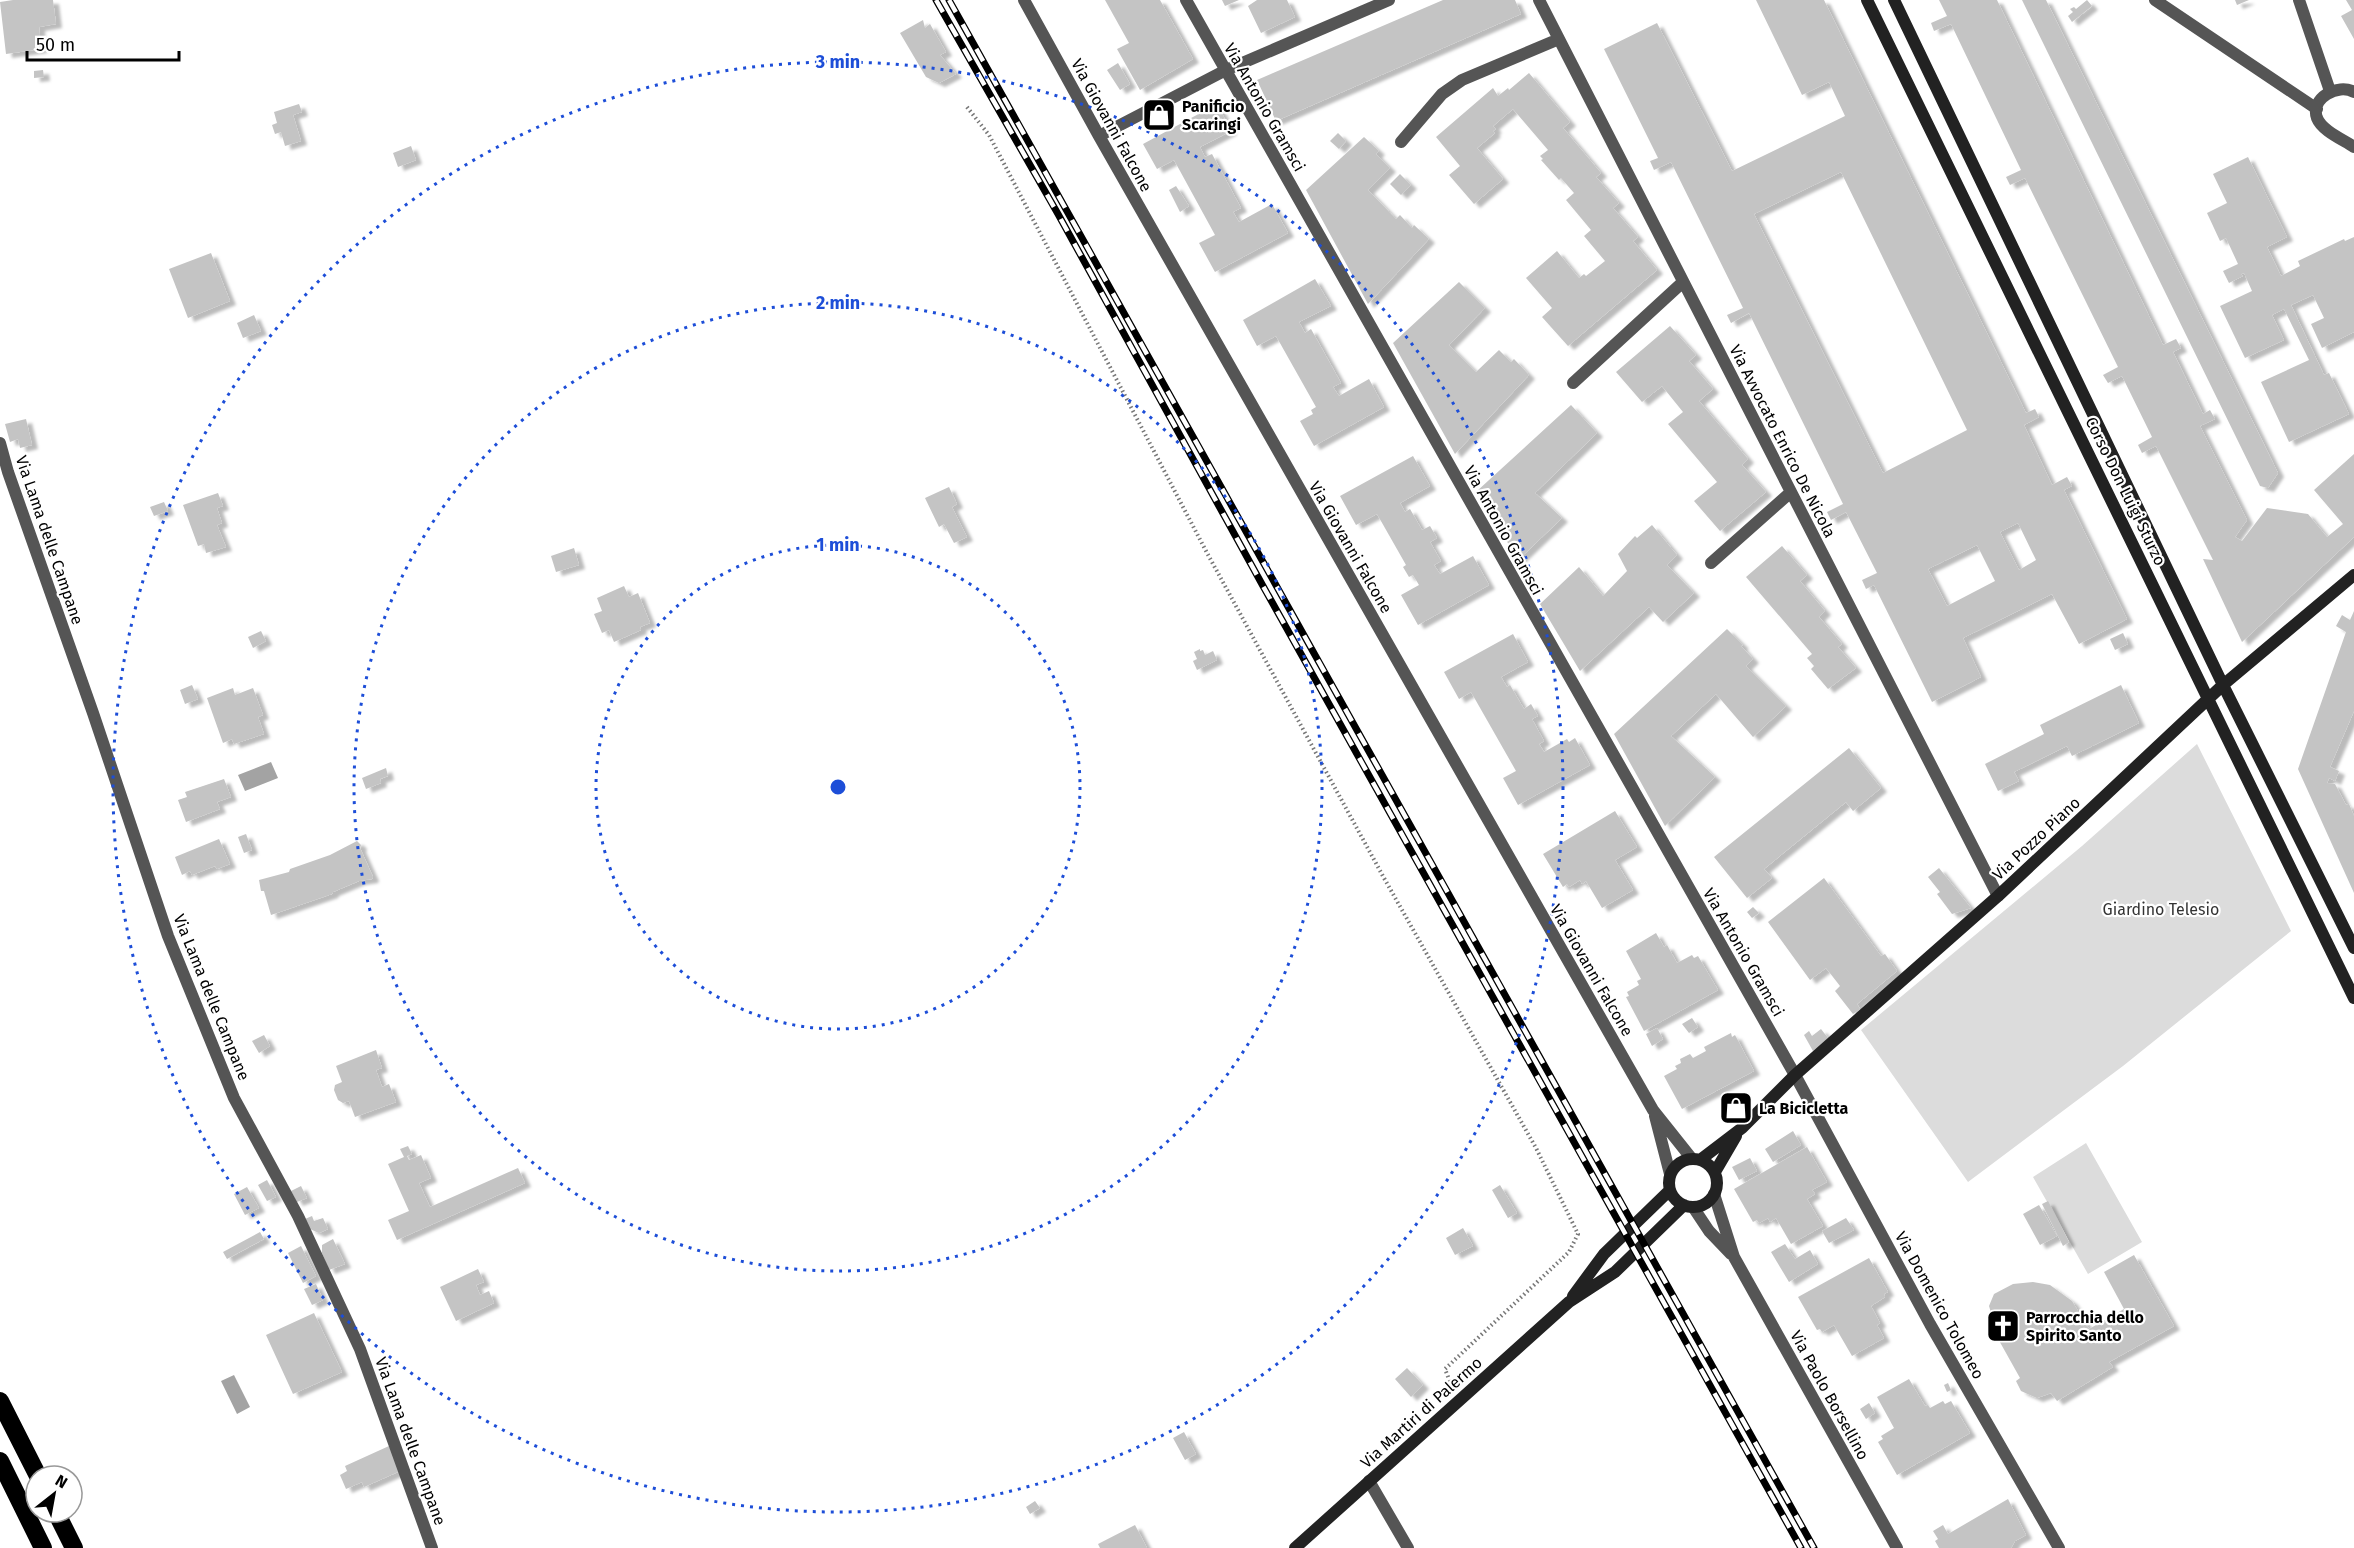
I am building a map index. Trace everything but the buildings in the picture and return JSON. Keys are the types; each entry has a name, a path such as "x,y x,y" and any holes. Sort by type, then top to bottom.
{"highway":[{"path":"0,1401 32,1464"},
{"path":"0,1461 43,1548"},
{"path":"62,1524 74,1548"}],"street":[{"name":"Via Giovanni Falcone","path":"1024,0 1653,1110 1696,1159"},
{"name":"Via Antonio Gramsci","path":"1185,0 1795,1076"},
{"path":"1099,136 1226,70 1389,0"},
{"name":"Via Avvocato Enrico De Nicola","path":"1539,0 1998,896"},
{"name":"Corso Don Luigi Sturzo","path":"1867,0 2354,998"},
{"name":"Corso Don Luigi Sturzo","path":"1894,0 2223,686 2354,948"},
{"path":"2154,0 2317,109"},
{"path":"2299,0 2330,91"},
{"path":"1401,142 1442,93 1462,80 1559,39"},
{"path":"2354,92 2341,88 2330,91 2322,99 2317,109 2317,118 2324,127 2354,147"},
{"path":"1573,383 1683,282"},
{"name":"Via Lama delle Campane","path":"0,443 168,936 234,1098 298,1216 360,1348 432,1548"},
{"path":"1711,563 1791,492"},
{"name":"Via Pozzo Piano","path":"1671,1174 1681,1162 1696,1159 1742,1128 1795,1076 1998,896 2223,686 2354,575"},
{"name":"Via Domenico Tolomeo","path":"1795,1076 1930,1324 2059,1548"},
{"name":"Via Giovanni Falcone","path":"1653,1110 1671,1174"},
{"name":"Via Pozzo Piano","path":"1714,1194 1717,1179 1715,1172 1742,1128"},
{"path":"1696,1159 1710,1166 1715,1172"},
{"path":"1671,1174 1670,1190 1673,1196 1689,1206"},
{"path":"1569,1302 1604,1254 1670,1190"},
{"path":"1569,1302 1615,1272 1689,1206 1706,1203 1714,1194"},
{"name":"Via Paolo Borsellino","path":"1714,1194 1734,1257 1897,1548"},
{"name":"Via Paolo Borsellino","path":"1689,1206 1734,1257"},
{"name":"Via Martiri di Palermo","path":"1295,1548 1569,1302"},
{"path":"1369,1480 1408,1548"}],"path":[{"path":"967,107 989,135 1206,551 1378,867 1536,1148 1578,1234 1569,1252 1444,1369 1460,1401"}],"green space":[{"name":"Giardino Telesio","path":"2197,744 2291,931 2123,1066 1968,1182 1861,1030 2082,846"},
{"path":"2086,1143 2142,1242 2088,1274 2033,1177"}],"shaded area":[{"path":"271,762 278,778 245,791 238,775"},
{"path":"234,1375 250,1407 237,1414 221,1381"}],"railway":[{"path":"936,0 1058,214 1263,586 1801,1548"},
{"path":"949,0 1814,1548"}],"place":[{"name":"Panificio Scaringi","path":"1159,115"},
{"name":"La Bicicletta","path":"1736,1108"},
{"name":"Parrocchia dello Spirito Santo","path":"2003,1326"}]}
